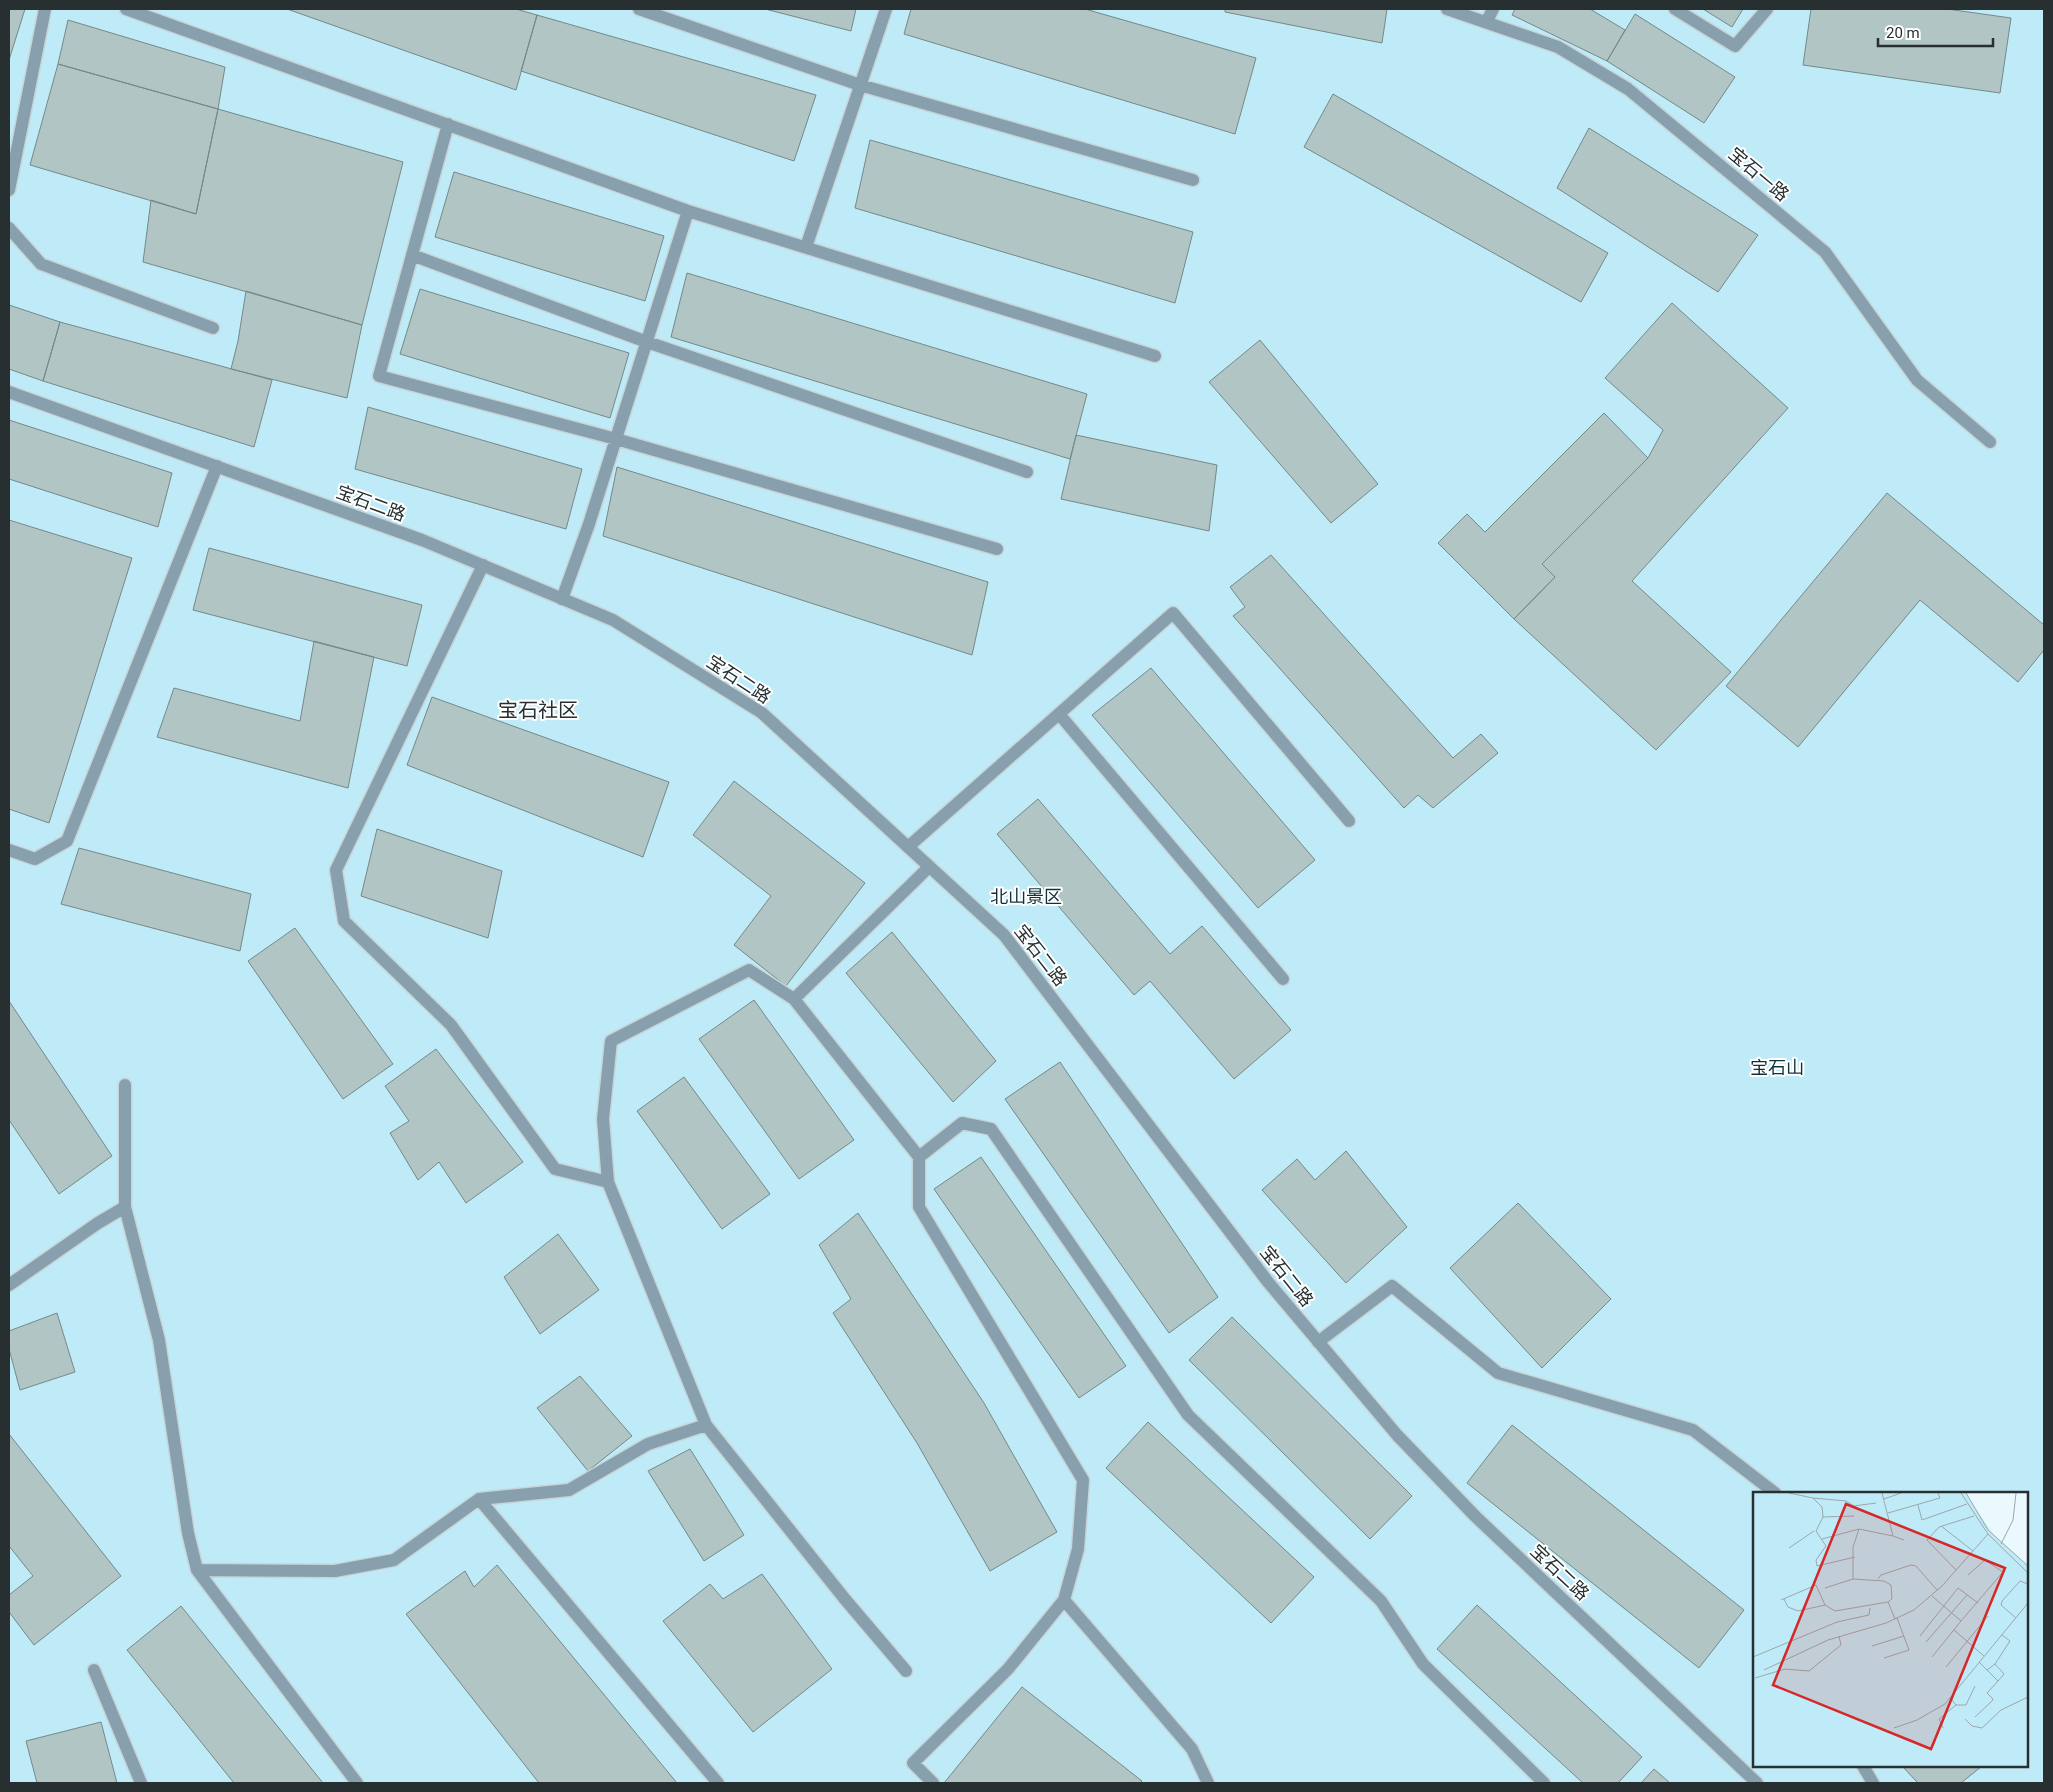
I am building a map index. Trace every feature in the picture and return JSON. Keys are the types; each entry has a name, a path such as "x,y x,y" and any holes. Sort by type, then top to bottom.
{"street":[{"path":"9,190 45,9"},
{"path":"126,9 688,211 1155,356"},
{"path":"638,9 860,85 1193,180"},
{"path":"806,248 886,9"},
{"name":"宝石一路","path":"1447,9 1487,21 1558,47 1628,89 1825,252 1917,380 1990,442"},
{"path":"1487,21 1493,9"},
{"path":"1675,9 1735,46 1767,9"},
{"path":"448,124 379,376 616,440 997,549"},
{"path":"562,598 589,524 688,211"},
{"path":"9,228 41,264 213,328"},
{"path":"412,255 647,342 1028,472"},
{"name":"宝石二路","path":"9,392 422,540 562,598 613,620 762,713 1004,935 1268,1282 1397,1435 1475,1516 1757,1783"},
{"path":"9,850 35,859 68,841 217,466"},
{"path":"483,565 336,870 344,921 451,1025 554,1169 608,1182"},
{"path":"908,847 1173,613 1348,821"},
{"path":"1059,714 1283,979"},
{"path":"794,999 929,867"},
{"path":"906,1670 844,1598 706,1425 608,1182 603,1119 611,1041 748,970 794,999 919,1157 919,1207 1083,1480 1078,1549 1064,1600 1008,1669 913,1763 932,1783"},
{"path":"125,1085 125,1207 159,1340 188,1533 197,1570 357,1783"},
{"path":"919,1157 962,1123 991,1129 1188,1415 1381,1601 1423,1664 1544,1783"},
{"path":"9,1285 98,1223 125,1207"},
{"path":"1318,1342 1392,1286 1498,1373 1693,1430 1774,1492"},
{"path":"197,1570 335,1571 394,1560 480,1499 569,1490 648,1444 706,1425"},
{"path":"480,1499 718,1783"},
{"path":"1064,1600 1192,1749 1208,1783"},
{"path":"94,1670 141,1783"},
{"path":"1864,1767 1873,1783"}],"green space":[{"name":"北山景区","path":"9,9 2044,9 2044,1783 9,1783"}],"building":[{"path":"9,9 25,9 9,60"},
{"path":"287,9 516,9 537,15 516,90"},
{"path":"765,9 856,9 851,31"},
{"path":"911,9 1085,9 1256,58 1235,134 904,34"},
{"path":"1225,9 1387,9 1382,43 1225,12"},
{"path":"1515,9 1590,9 1625,30 1607,61 1512,15"},
{"path":"1703,9 1743,9 1732,27"},
{"path":"1811,9 1947,9 2011,18 2000,93 1803,65"},
{"path":"1635,14 1735,77 1704,123 1607,61"},
{"path":"537,15 816,95 794,161 521,71"},
{"path":"68,20 225,67 218,109 58,64"},
{"path":"58,64 218,109 196,214 30,165"},
{"path":"1333,94 1608,253 1581,302 1304,147"},
{"path":"218,109 403,162 362,325 143,262 151,200 196,214"},
{"path":"1589,128 1758,235 1718,292 1557,188"},
{"path":"870,140 1193,232 1175,303 855,208"},
{"path":"454,172 664,236 645,301 435,237"},
{"path":"687,273 1087,394 1070,459 671,337"},
{"path":"420,289 629,353 610,418 400,354"},
{"path":"246,291 362,325 347,398 231,369 238,341"},
{"path":"1672,303 1788,408 1632,581 1731,672 1656,750 1514,619 1555,577 1542,564 1648,458 1663,430 1605,378"},
{"path":"9,305 60,322 43,381 9,369"},
{"path":"60,322 272,380 254,447 43,381"},
{"path":"1260,340 1378,484 1331,523 1209,382"},
{"path":"368,407 582,469 566,529 355,469"},
{"path":"1604,413 1648,458 1542,564 1555,577 1514,619 1438,543 1467,514 1485,532"},
{"path":"9,420 172,473 158,527 9,479"},
{"path":"1076,435 1217,465 1209,531 1061,499"},
{"path":"617,467 988,582 972,655 603,536"},
{"path":"1887,493 2044,625 2044,650 2018,682 1920,600 1798,747 1726,686"},
{"path":"9,520 132,558 49,823 9,809"},
{"path":"209,548 422,605 407,666 193,610"},
{"path":"1271,555 1453,758 1481,734 1498,753 1433,808 1418,795 1404,808 1233,616 1245,607 1230,587"},
{"path":"314,641 374,657 348,788 157,737 174,688 300,721"},
{"path":"1151,668 1315,860 1258,908 1092,715"},
{"path":"432,697 669,782 643,857 407,765"},
{"path":"734,781 865,883 786,986 734,945 771,896 693,835"},
{"path":"1038,799 1170,954 1202,926 1291,1030 1234,1079 1150,981 1134,995 997,834"},
{"path":"377,829 502,871 488,938 361,896"},
{"path":"79,848 251,894 240,951 61,904"},
{"path":"295,928 393,1064 343,1099 248,961"},
{"path":"892,932 996,1061 953,1102 846,973"},
{"path":"754,1000 854,1140 799,1179 699,1039"},
{"path":"9,1001 112,1156 59,1194 9,1120"},
{"path":"436,1049 523,1162 466,1203 439,1162 418,1180 390,1133 409,1121 385,1086"},
{"path":"1060,1062 1218,1297 1169,1333 1005,1099"},
{"path":"684,1077 770,1194 722,1229 637,1111"},
{"path":"1346,1151 1407,1227 1346,1283 1262,1190 1297,1159 1315,1180"},
{"path":"981,1157 1126,1366 1079,1398 934,1189"},
{"path":"1518,1203 1611,1299 1542,1368 1450,1268"},
{"path":"858,1213 984,1403 1057,1532 990,1571 917,1443 833,1313 851,1299 819,1245"},
{"path":"558,1234 599,1290 540,1334 504,1277"},
{"path":"57,1313 75,1372 20,1390 9,1349 9,1331"},
{"path":"1232,1317 1412,1496 1370,1539 1189,1360"},
{"path":"580,1376 632,1436 588,1471 537,1408"},
{"path":"1148,1422 1314,1577 1271,1623 1106,1468"},
{"path":"1512,1425 1744,1610 1699,1668 1467,1483"},
{"path":"9,1434 121,1576 34,1645 9,1612 9,1595 33,1576 9,1546"},
{"path":"690,1449 744,1535 704,1561 648,1471"},
{"path":"497,1565 677,1783 539,1783 406,1614 465,1571 474,1587"},
{"path":"762,1574 832,1669 753,1732 663,1621 710,1584 723,1599"},
{"path":"1477,1605 1642,1757 1618,1783 1583,1783 1437,1649"},
{"path":"181,1606 323,1783 234,1783 127,1650"},
{"path":"1022,1687 1142,1781 1140,1783 944,1783"},
{"path":"101,1722 117,1783 37,1783 26,1741"},
{"path":"1903,1767 1981,1767 1961,1783 1918,1783"},
{"path":"1654,1769 1670,1783 1641,1783"}],"district":[{"name":"宝石社区","path":"538,710"}],"park label":[{"name":"宝石山","path":"1777,1067"}]}
